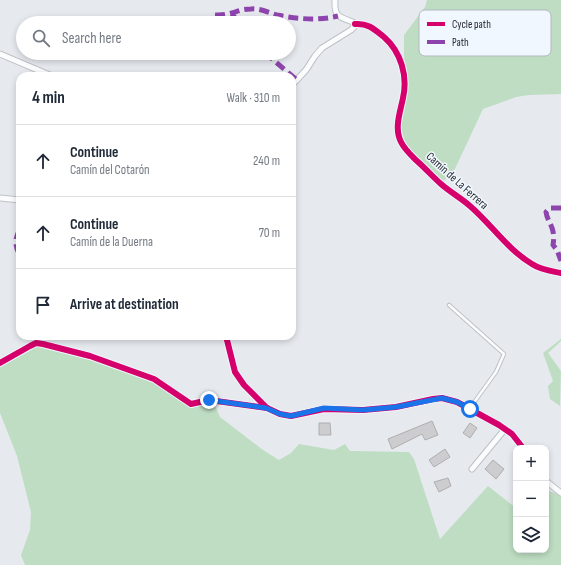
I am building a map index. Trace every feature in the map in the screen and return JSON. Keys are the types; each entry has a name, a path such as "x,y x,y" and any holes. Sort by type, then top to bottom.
{"street":[{"name":"Camín de La Ferrera","path":"335,0 335,7 340,18 354,22 355,24 365,24 373,28 392,47 401,61 405,90 397,130 398,137 405,149 441,184 471,206 517,254 538,267 561,274"},
{"path":"296,80 306,70 314,56 322,48 351,30 355,24"},
{"path":"0,54 43,72"},
{"path":"0,198 16,200"},
{"path":"227,340 235,372 244,385 266,408"},
{"path":"0,363 36,343 42,344 90,356 154,379 191,404 209,400 266,408 280,414 291,416 324,408 363,410 396,407 442,398 457,402 505,429 512,434 521,445"},
{"path":"472,469 505,429"},
{"path":"549,483 561,493"}],"lane":[{"path":"449,305 504,354 496,372 470,409"}],"green space":[{"path":"427,0 561,0 561,94 516,97 483,109 453,173 442,182 408,147 401,136 401,120 408,91 407,70 404,58 404,35 419,15 419,56 551,56 551,10 423,10"},
{"path":"561,339 561,341 548,353 561,371 560,406 550,399 548,386 553,381 543,353"},
{"path":"43,344 81,354 154,379 191,404 191,408 213,401 220,417 263,450 279,460 291,453 299,444 334,450 345,444 350,451 409,452 414,459 440,539 488,486 513,506 513,553 549,553 549,491 561,495 561,565 25,565 21,555 30,530 31,512 17,456 0,413 0,366 1,362 30,346"}],"building":[{"path":"432,421 438,435 425,440 422,434 392,449 388,439"},
{"path":"319,423 330,423 331,435 319,435"},
{"path":"470,423 477,428 470,438 463,433"},
{"path":"445,449 450,457 434,467 429,460"},
{"path":"493,460 504,469 496,479 485,469"},
{"path":"448,478 451,486 439,492 434,482"}],"marked path":[{"path":"215,15 246,9 254,9 285,16"},
{"path":"296,17 323,19 338,16"},
{"path":"273,60 288,72"},
{"path":"561,208 550,208 546,212 553,232 553,245 557,250 561,261"}],"cycle path":[{"path":"355,24 364,24 377,31 390,43 399,57 405,81 398,120 398,131 401,142 406,150 441,184 478,213 507,244 523,258 539,268 561,273"},
{"path":"227,340 235,372 244,385 267,408 280,414 291,416 324,409 363,410 396,407 442,398 457,402 499,425 512,434 521,445"},
{"path":"0,363 36,343 43,344 90,356 154,379 191,404 209,400 267,408"}],"route":[{"path":"209,400 266,408 280,414 291,416 324,408 363,410 396,407 442,398 457,402 470,409"}]}
